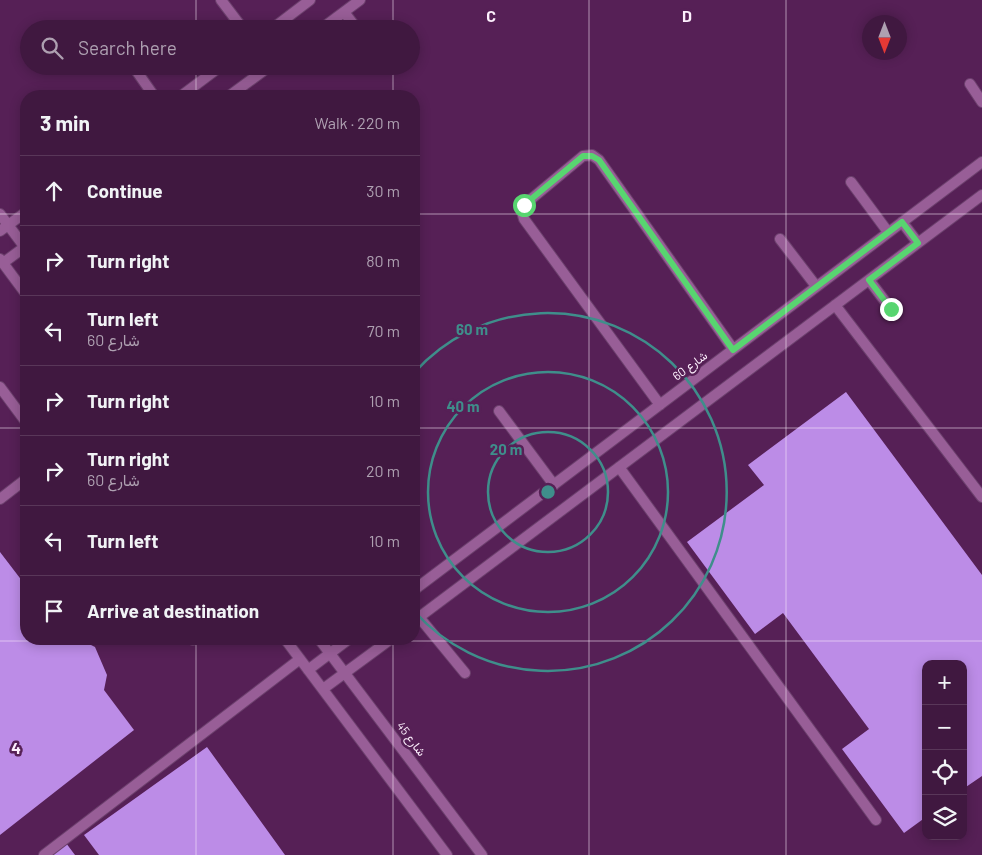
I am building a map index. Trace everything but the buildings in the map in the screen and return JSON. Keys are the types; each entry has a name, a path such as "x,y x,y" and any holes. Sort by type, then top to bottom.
{"lane":[{"path":"221,0 236,20"},
{"path":"284,20 310,0"},
{"path":"333,20 360,0"},
{"path":"344,12 350,20"},
{"path":"139,75 150,90"},
{"path":"189,90 209,75"},
{"path":"237,90 258,75"},
{"path":"970,84 982,102"},
{"path":"660,405 524,219 522,212 524,205 583,156 592,156 599,160 733,350"},
{"name":"شارع 60","path":"420,586 982,162"},
{"path":"850,182 888,232"},
{"path":"420,617 982,195"},
{"path":"0,214 4,228 20,242"},
{"path":"4,228 20,216"},
{"path":"902,222 918,243"},
{"path":"780,239 816,286"},
{"path":"20,250 1,261 20,286"},
{"path":"869,280 891,309"},
{"path":"836,305 982,497"},
{"path":"0,387 20,414"},
{"path":"499,411 554,485"},
{"path":"619,467 876,820"},
{"path":"0,498 20,483"},
{"path":"420,622 464,673"},
{"path":"290,645 447,855"},
{"name":"شارع 45","path":"324,645 482,855"},
{"path":"308,670 341,645"},
{"path":"323,689 383,645"},
{"path":"44,855 300,659"}],"route":[{"path":"524,205 583,156 592,156 599,160 733,350 902,222 918,243 869,280 891,309"}]}
